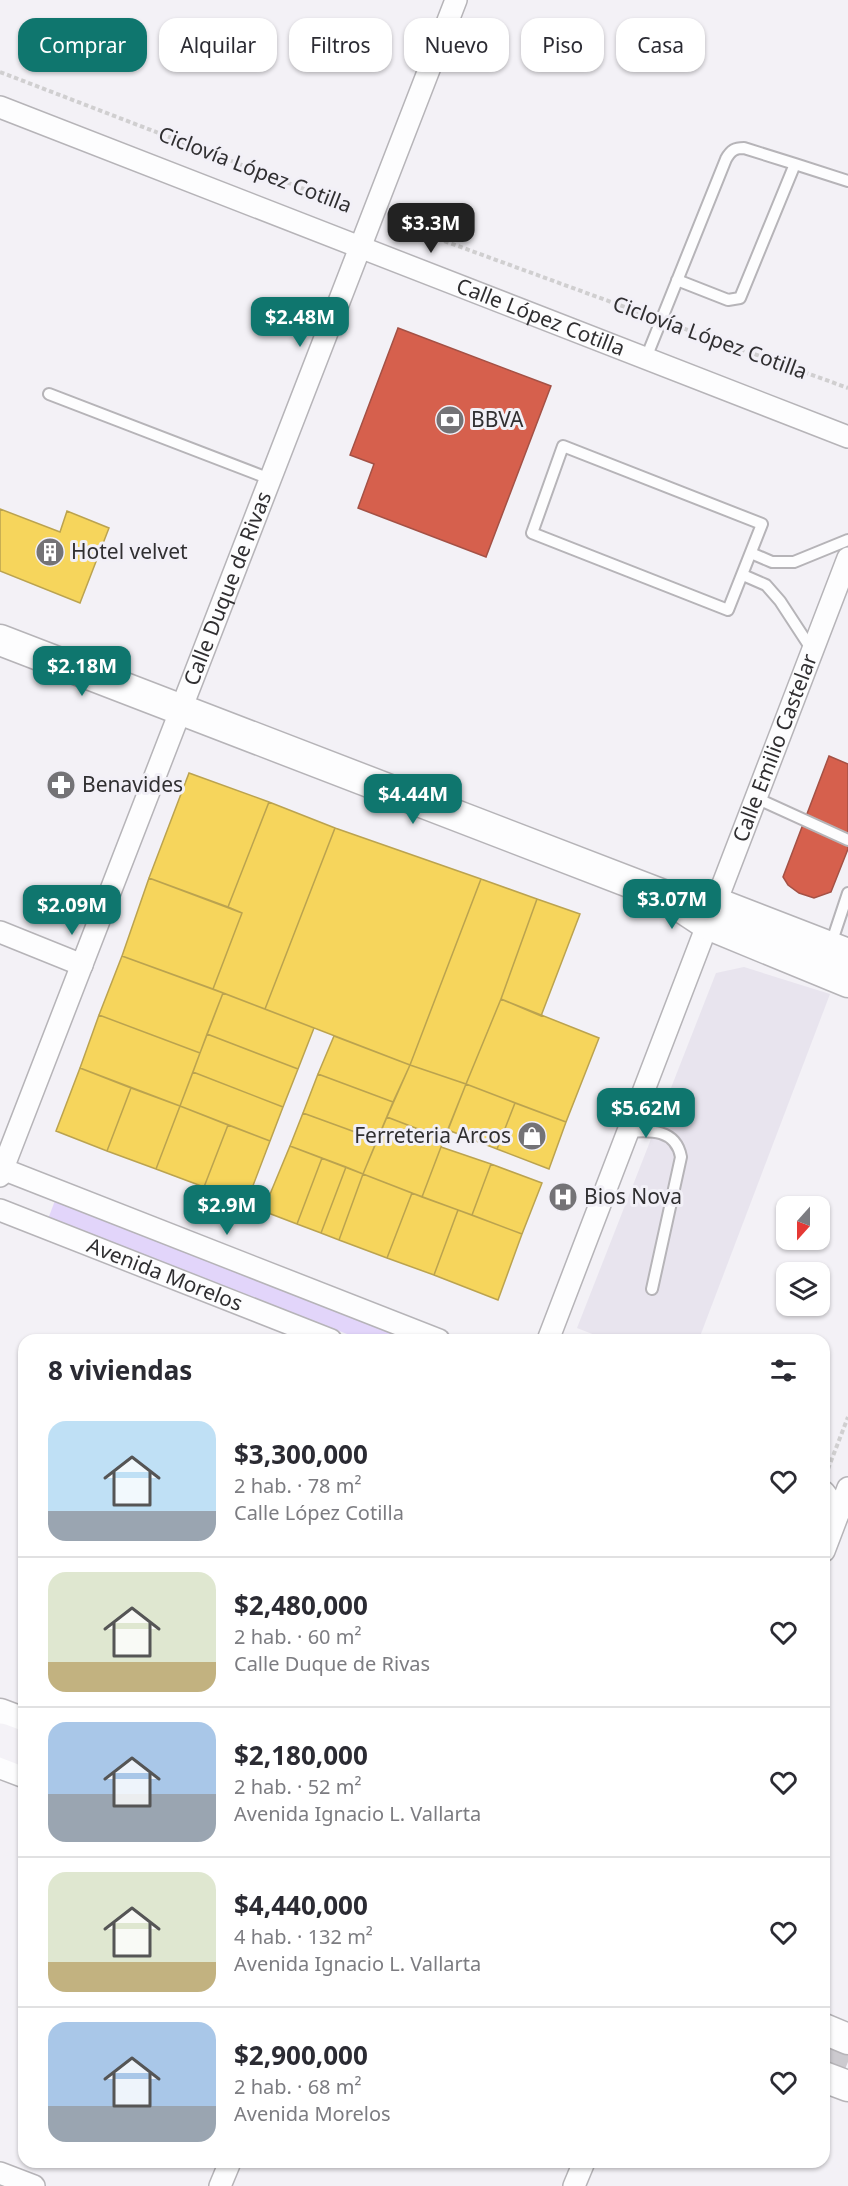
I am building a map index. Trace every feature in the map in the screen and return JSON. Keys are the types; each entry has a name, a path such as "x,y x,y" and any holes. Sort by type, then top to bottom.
{"main road":[{"path":"0,640 712,914 839,950"},
{"path":"712,914 848,982"},
{"path":"0,1714 18,1721"},
{"path":"0,1740 18,1747"},
{"path":"0,1763 18,1770"},
{"path":"830,2032 848,2039"},
{"path":"830,2079 848,2086"}],"street":[{"name":"Calle Duque de Rivas","path":"1,1171 456,0"},
{"name":"Calle López Cotilla","path":"0,107 848,437"},
{"name":"Calle Emilio Castelar","path":"550,1334 848,558"},
{"path":"0,932 82,965"},
{"name":"Avenida Morelos","path":"1,1171 423,1334"},
{"name":"Avenida Morelos","path":"0,1210 316,1334"},
{"path":"830,1534 848,1488"},
{"path":"220,2186 228,2168"},
{"path":"574,2186 582,2168"},
{"path":"0,2173 34,2186"}],"lane":[{"path":"646,358 730,151 744,148 848,181"},
{"path":"677,280 728,300 740,298 795,164"},
{"path":"49,394 270,478"},
{"path":"563,446 762,524 743,574 728,610 532,533 563,446"},
{"path":"751,553 772,562 794,562 848,540"},
{"path":"743,574 766,585 780,601 813,650"},
{"path":"756,798 848,840"},
{"path":"839,950 848,893"},
{"path":"628,1132 648,1130 658,1132 670,1138 679,1147 681,1157 652,1289"}],"path":[{"name":"Ciclovía López Cotilla","path":"0,72 373,215 848,388"},
{"path":"830,1465 848,1417"}],"shaded area":[{"path":"744,967 830,994 701,1334 592,1334 577,1328 716,973"},
{"path":"56,1198 408,1334 347,1334 48,1219"}],"building: Viviendas":[{"name":"Hotel velvet","path":"0,509 60,532 67,511 109,528 80,603 0,571"},
{"path":"189,773 269,802 228,907 149,878"},
{"path":"269,802 335,828 265,1009 213,989 242,913 228,907"},
{"path":"335,828 481,879 410,1065 265,1009"},
{"path":"149,878 242,913 213,989 122,956"},
{"path":"481,879 537,899 501,999 466,1084 410,1065"},
{"path":"537,899 580,914 541,1016 501,999"},
{"path":"122,956 223,993 200,1053 99,1015"},
{"path":"223,993 314,1028 298,1069 207,1034"},
{"path":"501,999 599,1038 566,1122 466,1084"},
{"path":"99,1015 200,1053 180,1106 80,1068"},
{"path":"207,1034 298,1069 283,1107 193,1072"},
{"path":"334,1036 410,1065 393,1102 318,1074"},
{"path":"410,1065 466,1084 444,1139 387,1117"},
{"path":"80,1068 131,1088 107,1151 56,1131"},
{"path":"193,1072 283,1107 270,1141 180,1106"},
{"path":"318,1074 393,1102 377,1140 303,1113"},
{"path":"466,1084 515,1103 497,1149 448,1130"},
{"path":"131,1088 180,1106 156,1169 107,1151"},
{"path":"515,1103 566,1122 549,1169 497,1149"},
{"path":"180,1106 228,1125 204,1187 156,1169"},
{"path":"303,1113 377,1140 363,1174 290,1146"},
{"path":"387,1117 444,1139 422,1197 363,1174"},
{"path":"228,1125 270,1141 246,1204 204,1187"},
{"path":"290,1146 322,1158 297,1224 263,1211"},
{"path":"441,1147 491,1164 472,1215 422,1197"},
{"path":"322,1158 346,1167 321,1233 297,1224"},
{"path":"491,1164 542,1183 522,1234 472,1215"},
{"path":"346,1167 363,1174 339,1240 321,1233"},
{"path":"363,1174 412,1193 387,1258 339,1240"},
{"path":"412,1193 458,1210 434,1275 387,1258"},
{"path":"458,1210 522,1234 498,1300 434,1275"}],"building: Comercios":[{"name":"BBVA","path":"398,328 551,386 486,557 358,508 374,464 350,455"},
{"path":"829,756 848,764 848,849 831,892 814,898 799,893 788,885 783,877"}],"tunnel":[{"path":"830,2054 848,2062"}],"place":[{"name":"BBVA","path":"450,420"},
{"name":"Hotel velvet","path":"50,552"},
{"name":"Benavides","path":"61,785"},
{"name":"Ferreteria Arcos","path":"532,1136"},
{"name":"Bios Nova","path":"563,1197"}]}
